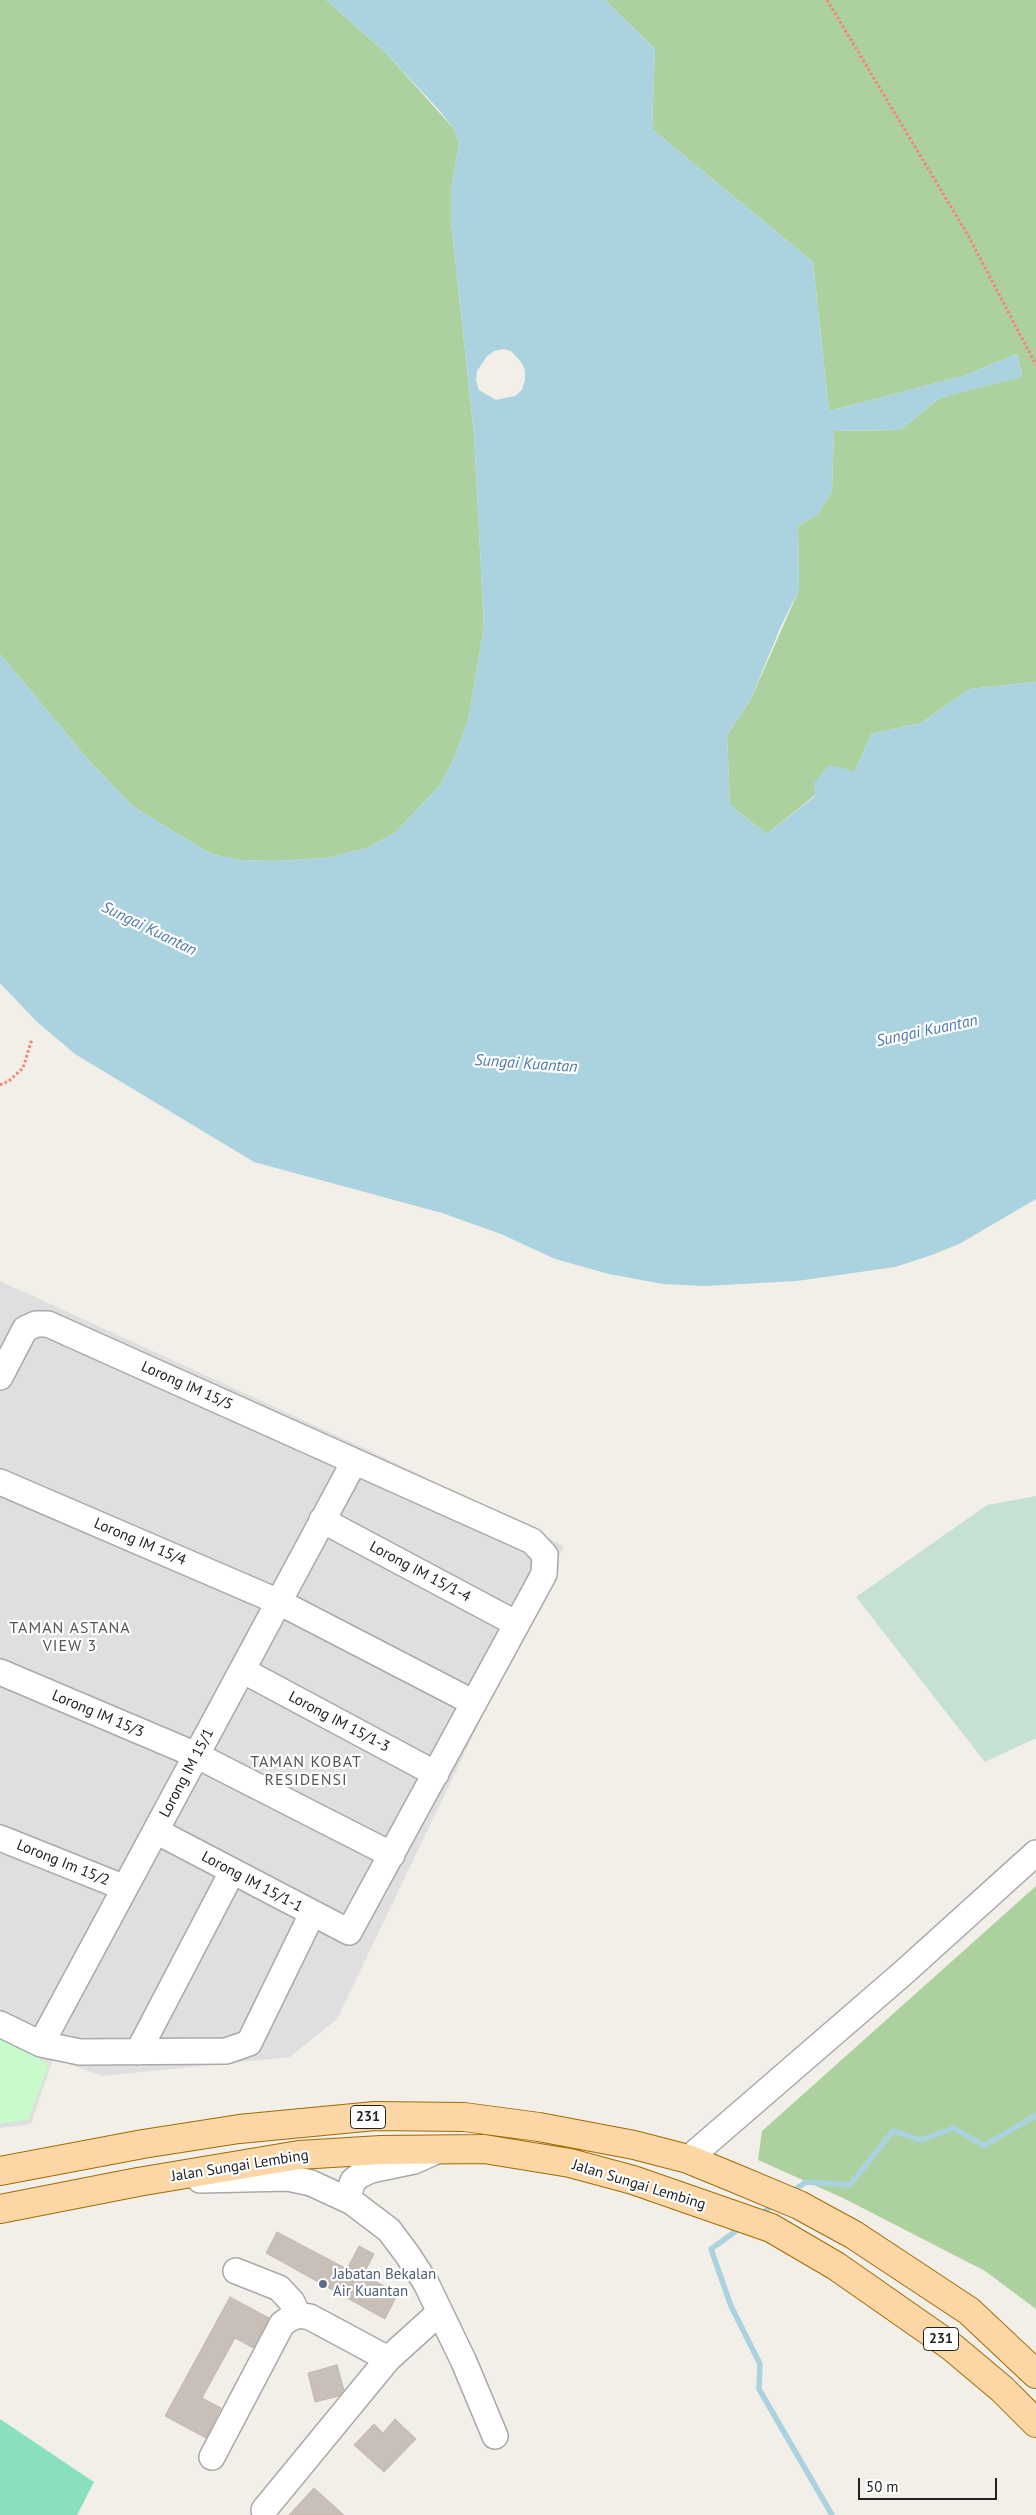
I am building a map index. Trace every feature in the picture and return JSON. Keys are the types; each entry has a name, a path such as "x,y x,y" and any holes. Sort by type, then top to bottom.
{"main road":[{"name":"Jalan Sungai Lembing","path":"0,2171 143,2144 239,2129 375,2116 464,2118 539,2127 634,2145 688,2159 799,2205 854,2235 969,2311 1036,2374"},
{"name":"Jalan Sungai Lembing","path":"0,2209 138,2182 299,2155 381,2150 437,2151 484,2149 570,2163 633,2180 771,2228 836,2266 952,2347 1002,2389 1036,2423"}],"street":[{"name":"Lorong IM 15/5","path":"0,1377 20,1335 31,1326 48,1324 532,1540 544,1555 544,1574 349,1932"},
{"name":"Lorong IM 15/1","path":"41,2044 354,1462"},
{"name":"Lorong IM 15/4","path":"0,1482 279,1602 474,1703"},
{"name":"Lorong IM 15/1-4","path":"322,1520 517,1624"},
{"name":"Lorong IM 15/1-3","path":"242,1670 436,1774"},
{"name":"Lorong IM 15/3","path":"0,1672 196,1755 392,1855"},
{"name":"Lorong IM 15/1-1","path":"156,1831 349,1932"},
{"name":"Lorong Im 15/2","path":"0,1838 126,1888"},
{"path":"688,2159 902,1974 1036,1853"},
{"path":"138,2052 232,1872"},
{"path":"0,2024 41,2044 80,2052 226,2051 249,2043 312,1914"},
{"path":"352,2202 349,2198 350,2190 353,2181 360,2175 371,2170 414,2161 437,2151"},
{"path":"138,2182 288,2178 311,2183 352,2202 388,2230 426,2283 464,2362 495,2436"},
{"path":"236,2271 280,2288 298,2315"},
{"path":"264,2510 388,2359 440,2312"},
{"path":"212,2457 282,2324 298,2315 310,2317 388,2359"}],"path":[{"path":"827,0 968,237 1036,365"},
{"path":"0,1085 9,1082 23,1068 32,1039"}],"shaded area":[{"path":"0,1281 375,1453 564,1546 337,2019 290,2057 103,2076 53,2059 31,2124 0,2128"}],"green space":[{"path":"0,0 326,0 387,54 454,129 459,144 451,190 451,221 474,434 484,628 468,721 454,758 440,785 396,832 367,848 326,858 274,861 240,860 211,854 134,807 90,762 0,654"},
{"path":"605,0 1036,0 1036,682 969,689 921,723 871,734 855,771 815,795 767,834 730,805 727,735 750,701 799,590 798,526 818,514 832,491 834,431 900,430 940,398 1022,376 1017,354 963,376 829,411 813,262 652,129 655,49"},
{"path":"1036,1496 1036,1738 985,1762 856,1597 987,1505"},
{"path":"1036,1886 1036,2309 985,2271 843,2198 758,2160 762,2131"},
{"path":"0,2035 49,2064 28,2120 0,2123"},
{"path":"0,2419 94,2482 77,2515 0,2515"}],"water":[{"name":"Sungai Kuantan","path":"326,0 605,0 655,49 652,129 813,262 829,411 963,376 1017,354 1022,377 940,398 900,430 834,431 832,491 818,514 798,526 799,590 781,626 750,701 727,735 730,805 767,834 815,796 814,783 829,765 855,771 871,734 921,723 969,689 1036,682 1036,1199 961,1243 895,1267 797,1281 704,1286 663,1284 609,1274 555,1259 501,1234 442,1213 254,1162 75,1054 36,1021 0,983 0,654 90,762 134,807 211,854 240,860 274,861 326,858 367,848 396,832 440,785 454,758 468,721 484,628 474,434 451,221 451,190 459,144 454,129 439,110 387,54","holes":["504,349 511,351 521,362 525,370 522,390 515,396 496,400 479,390 476,380 477,371 487,356 494,351"]}],"building":[{"path":"277,2232 347,2269 359,2246 374,2254 363,2275 398,2293 385,2319 266,2253"},
{"path":"230,2297 269,2318 253,2348 235,2338 202,2398 221,2408 206,2438 165,2416"},
{"path":"337,2365 344,2390 339,2396 315,2402 308,2373"},
{"path":"395,2419 416,2439 384,2472 354,2445 374,2424 383,2433"},
{"path":"314,2488 344,2515 289,2515"}],"waterway":[{"path":"790,2193 806,2182 850,2185 893,2131 921,2140 954,2128 984,2146 1036,2115"},
{"path":"759,2215 776,2203"},
{"path":"743,2226 711,2249 731,2306 760,2364 759,2389 832,2515"}],"place":[{"name":"Jabatan Bekalan Air Kuantan","path":"323,2284"}],"district":[{"name":"TAMAN ASTANA VIEW 3","path":"70,1637"},
{"name":"TAMAN KOBAT RESIDENSI","path":"306,1771"}]}
